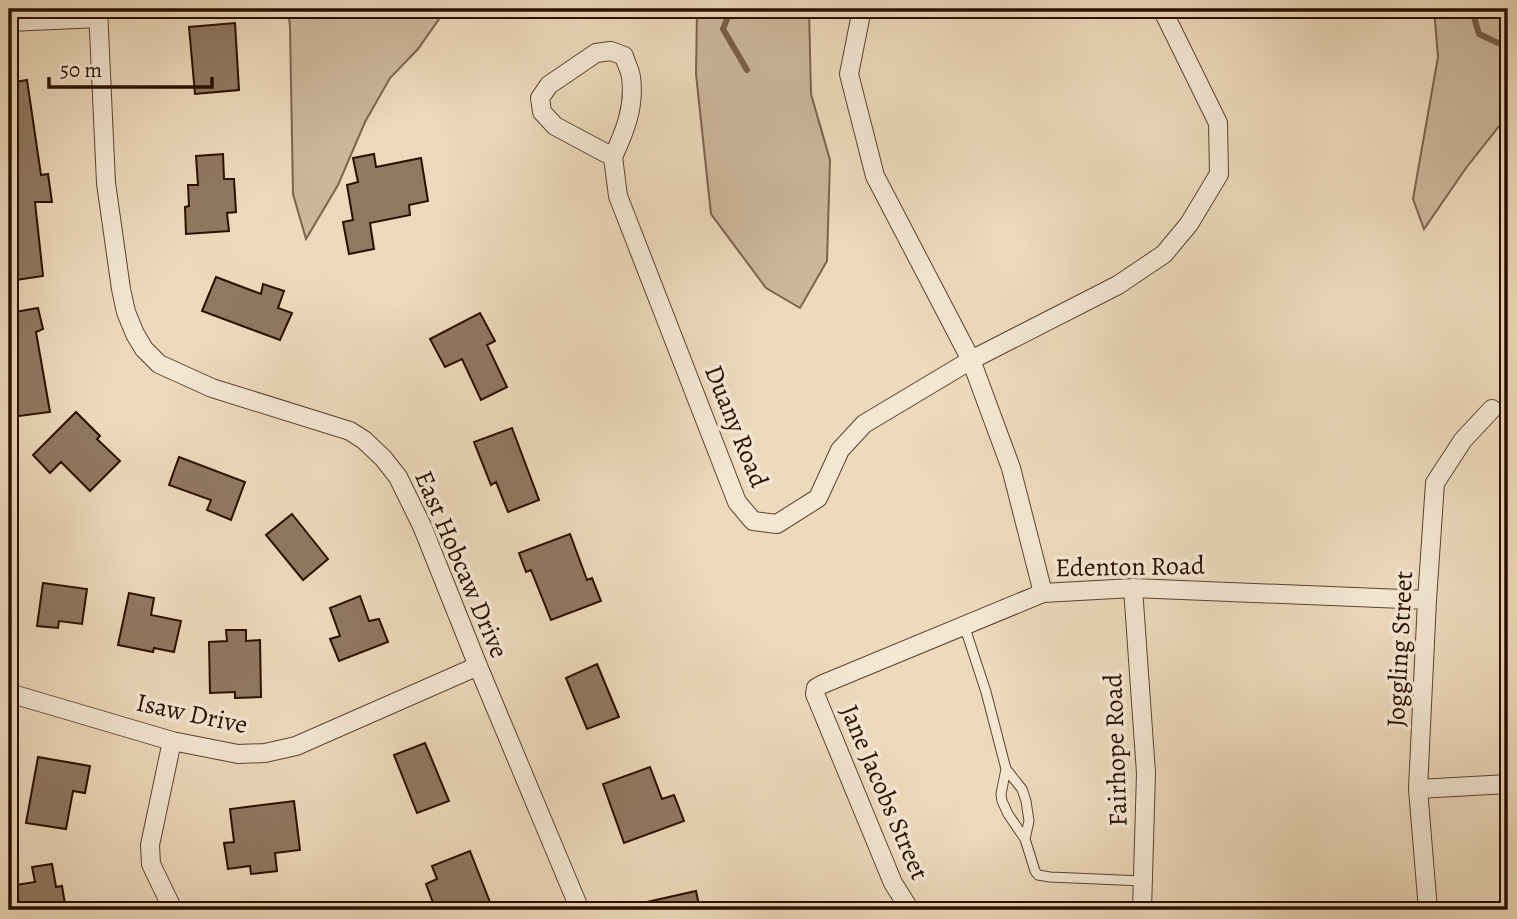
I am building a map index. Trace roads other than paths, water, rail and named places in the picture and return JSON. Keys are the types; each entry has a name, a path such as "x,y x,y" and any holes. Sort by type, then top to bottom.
{"street":[{"path":"862,9 849,74 875,176 971,360 1011,468 1043,593"},
{"name":"Duany Road","path":"613,157 618,196 737,502 753,522 777,524 818,498 839,450 864,424 971,360 1118,285 1164,254 1189,224 1219,174 1218,123 1162,9"},
{"path":"9,22 98,14"},
{"name":"East Hobcaw Drive","path":"98,14 106,183 121,289 135,334 144,349 159,364 212,388 350,431 383,458 398,477 422,526 580,910"},
{"path":"611,51 624,56 631,76 631,102 626,129 613,157 555,127 542,112 540,98 549,85 586,59 596,53 611,51"},
{"name":"Joggling Street","path":"1428,910 1418,789 1435,483 1464,440 1492,409"},
{"name":"Edenton Road","path":"815,694 816,688 823,684 1043,593 1133,588 1427,600"},
{"name":"Fairhope Road","path":"1133,588 1146,773 1142,910"},
{"name":"Isaw Drive","path":"9,693 172,741 238,754 265,753 296,746 478,666"},
{"name":"Jane Jacobs Street","path":"815,694 893,883 910,910"},
{"path":"172,741 150,845 151,863 173,910"},
{"path":"1418,789 1508,784"}],"lane":[{"path":"964,625 986,692 1006,769 1022,789 1026,801 1029,821 1025,839"},
{"path":"1006,769 1002,801 1025,839 1038,874 1050,877 1143,881"}],"waterway":[{"path":"731,9 723,29 747,70"},
{"path":"1469,9 1479,34 1498,43"}]}
